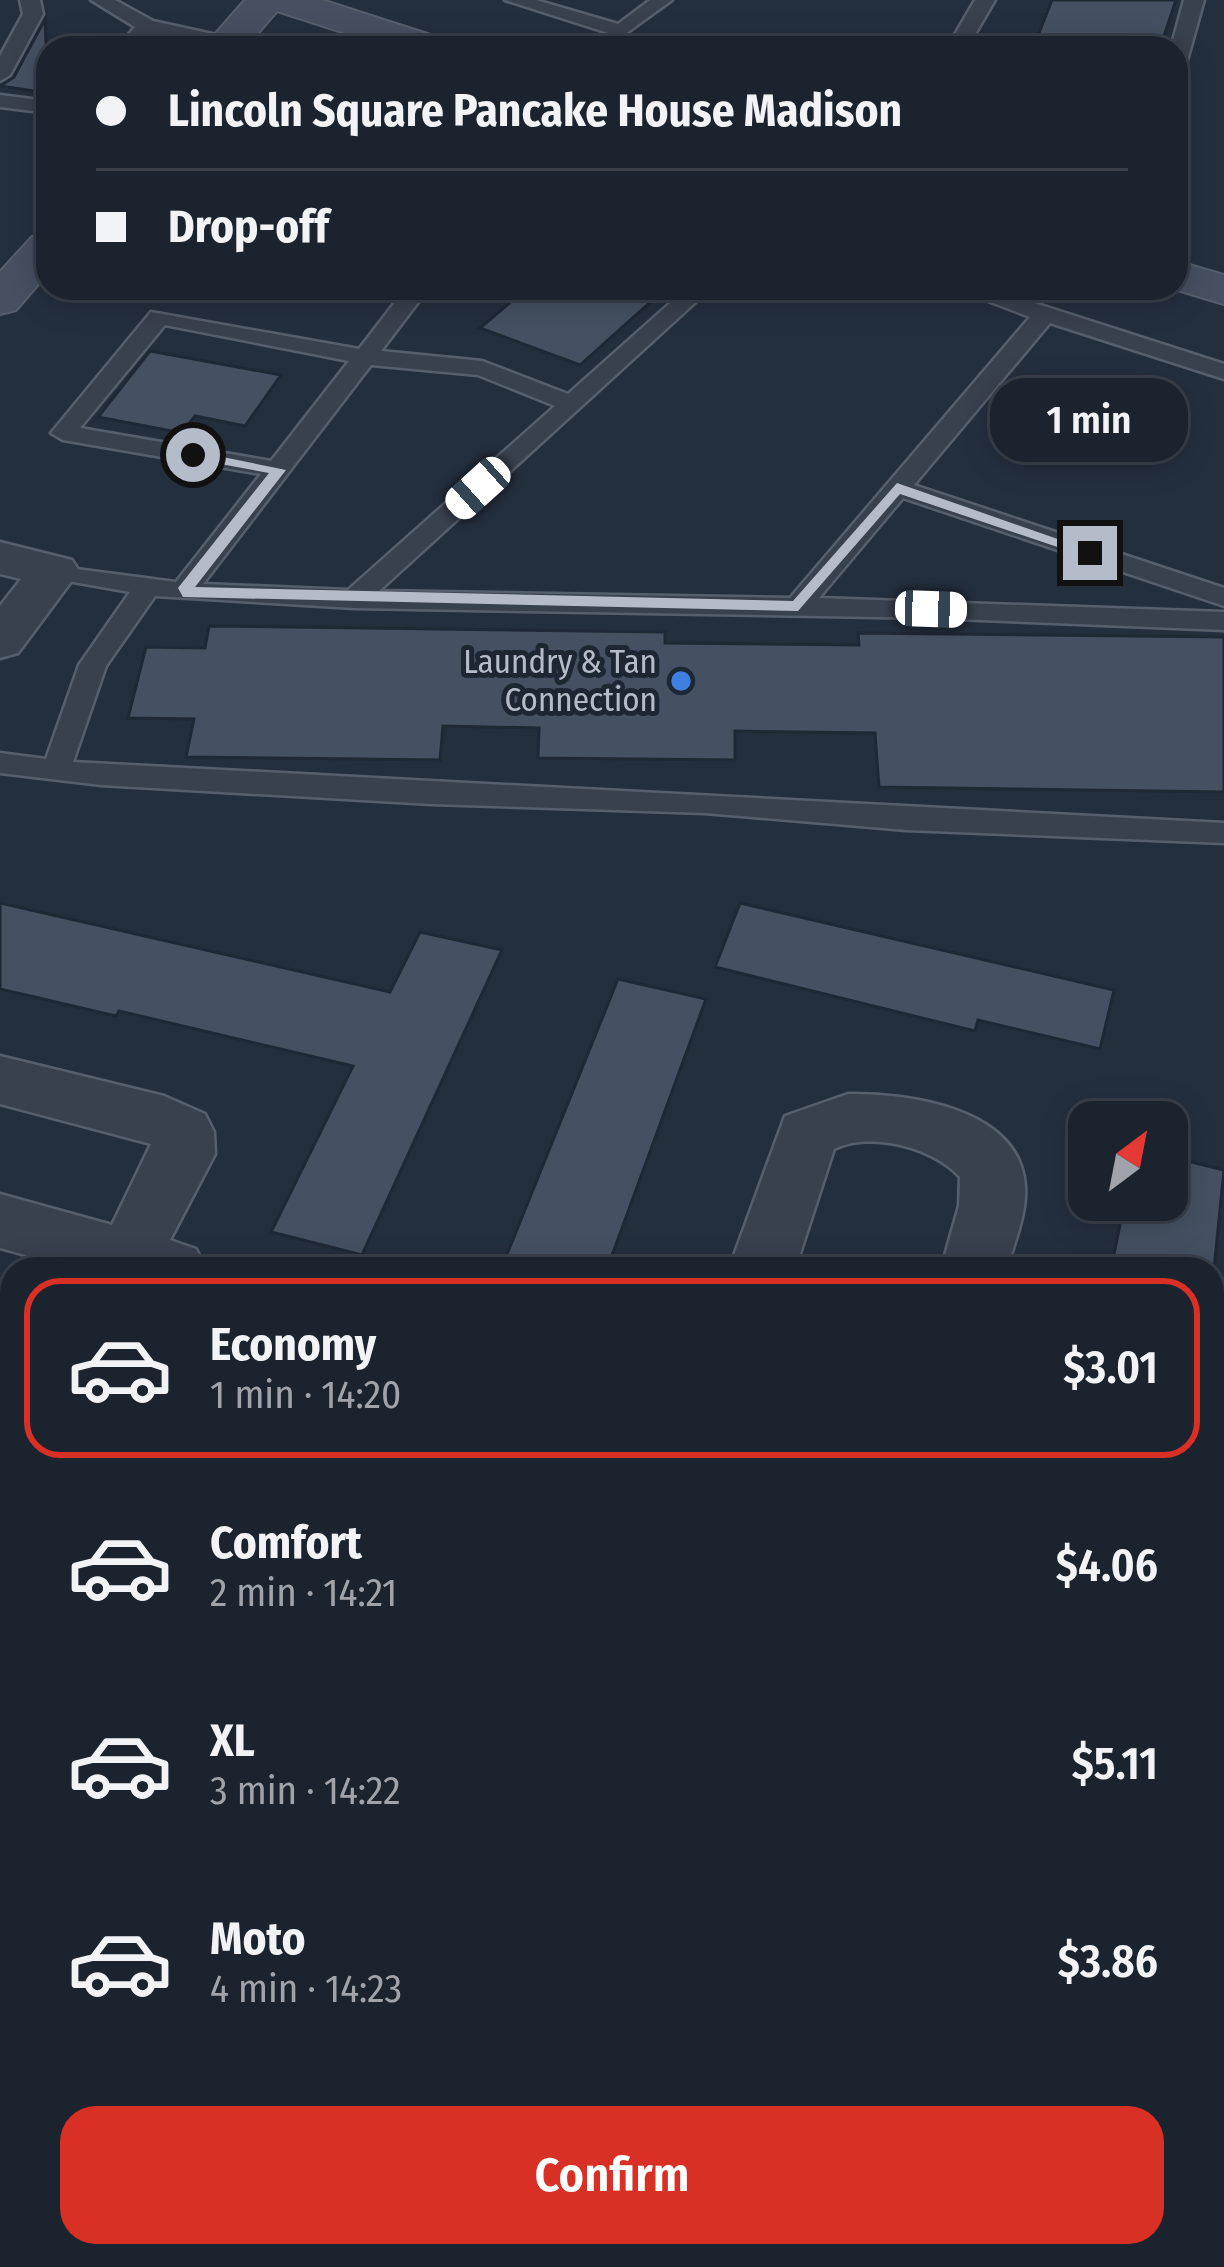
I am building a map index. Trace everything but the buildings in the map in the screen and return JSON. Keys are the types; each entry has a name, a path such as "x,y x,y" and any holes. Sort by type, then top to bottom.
{"main road":[{"path":"234,36 266,0"},
{"path":"282,0 394,36"},
{"path":"0,300 36,260"},
{"path":"1188,279 1224,290"}],"street":[{"path":"0,558 54,571 0,641"},
{"path":"0,1080 164,1121 183,1132 183,1154 152,1257"},
{"path":"766,1257 807,1134 822,1121 846,1115 948,1135 984,1156 994,1183 977,1257"},
{"path":"0,1221 129,1257"}],"lane":[{"path":"0,75 33,14 30,0"},
{"path":"101,0 147,26 191,36"},
{"path":"515,0 621,31 662,0"},
{"path":"964,36 985,0"},
{"path":"1184,36 1194,0"},
{"path":"138,36 147,26"},
{"path":"0,100 36,105"},
{"path":"183,592 409,300"},
{"path":"355,598 687,300"},
{"path":"1001,300 1224,372"},
{"path":"798,606 1045,314"},
{"path":"279,470 63,433 159,317 365,357 482,368 572,404"},
{"path":"897,488 1224,597"},
{"path":"54,571 183,592 1224,621"},
{"path":"56,771 93,665 148,586"},
{"path":"0,763 56,771 431,794 705,802 906,820 1224,833"}],"place":[{"name":"Laundry & Tan Connection","path":"681,681"}],"route":[{"path":"193,455 279,470 183,592 798,606 897,488 1090,553"}]}
